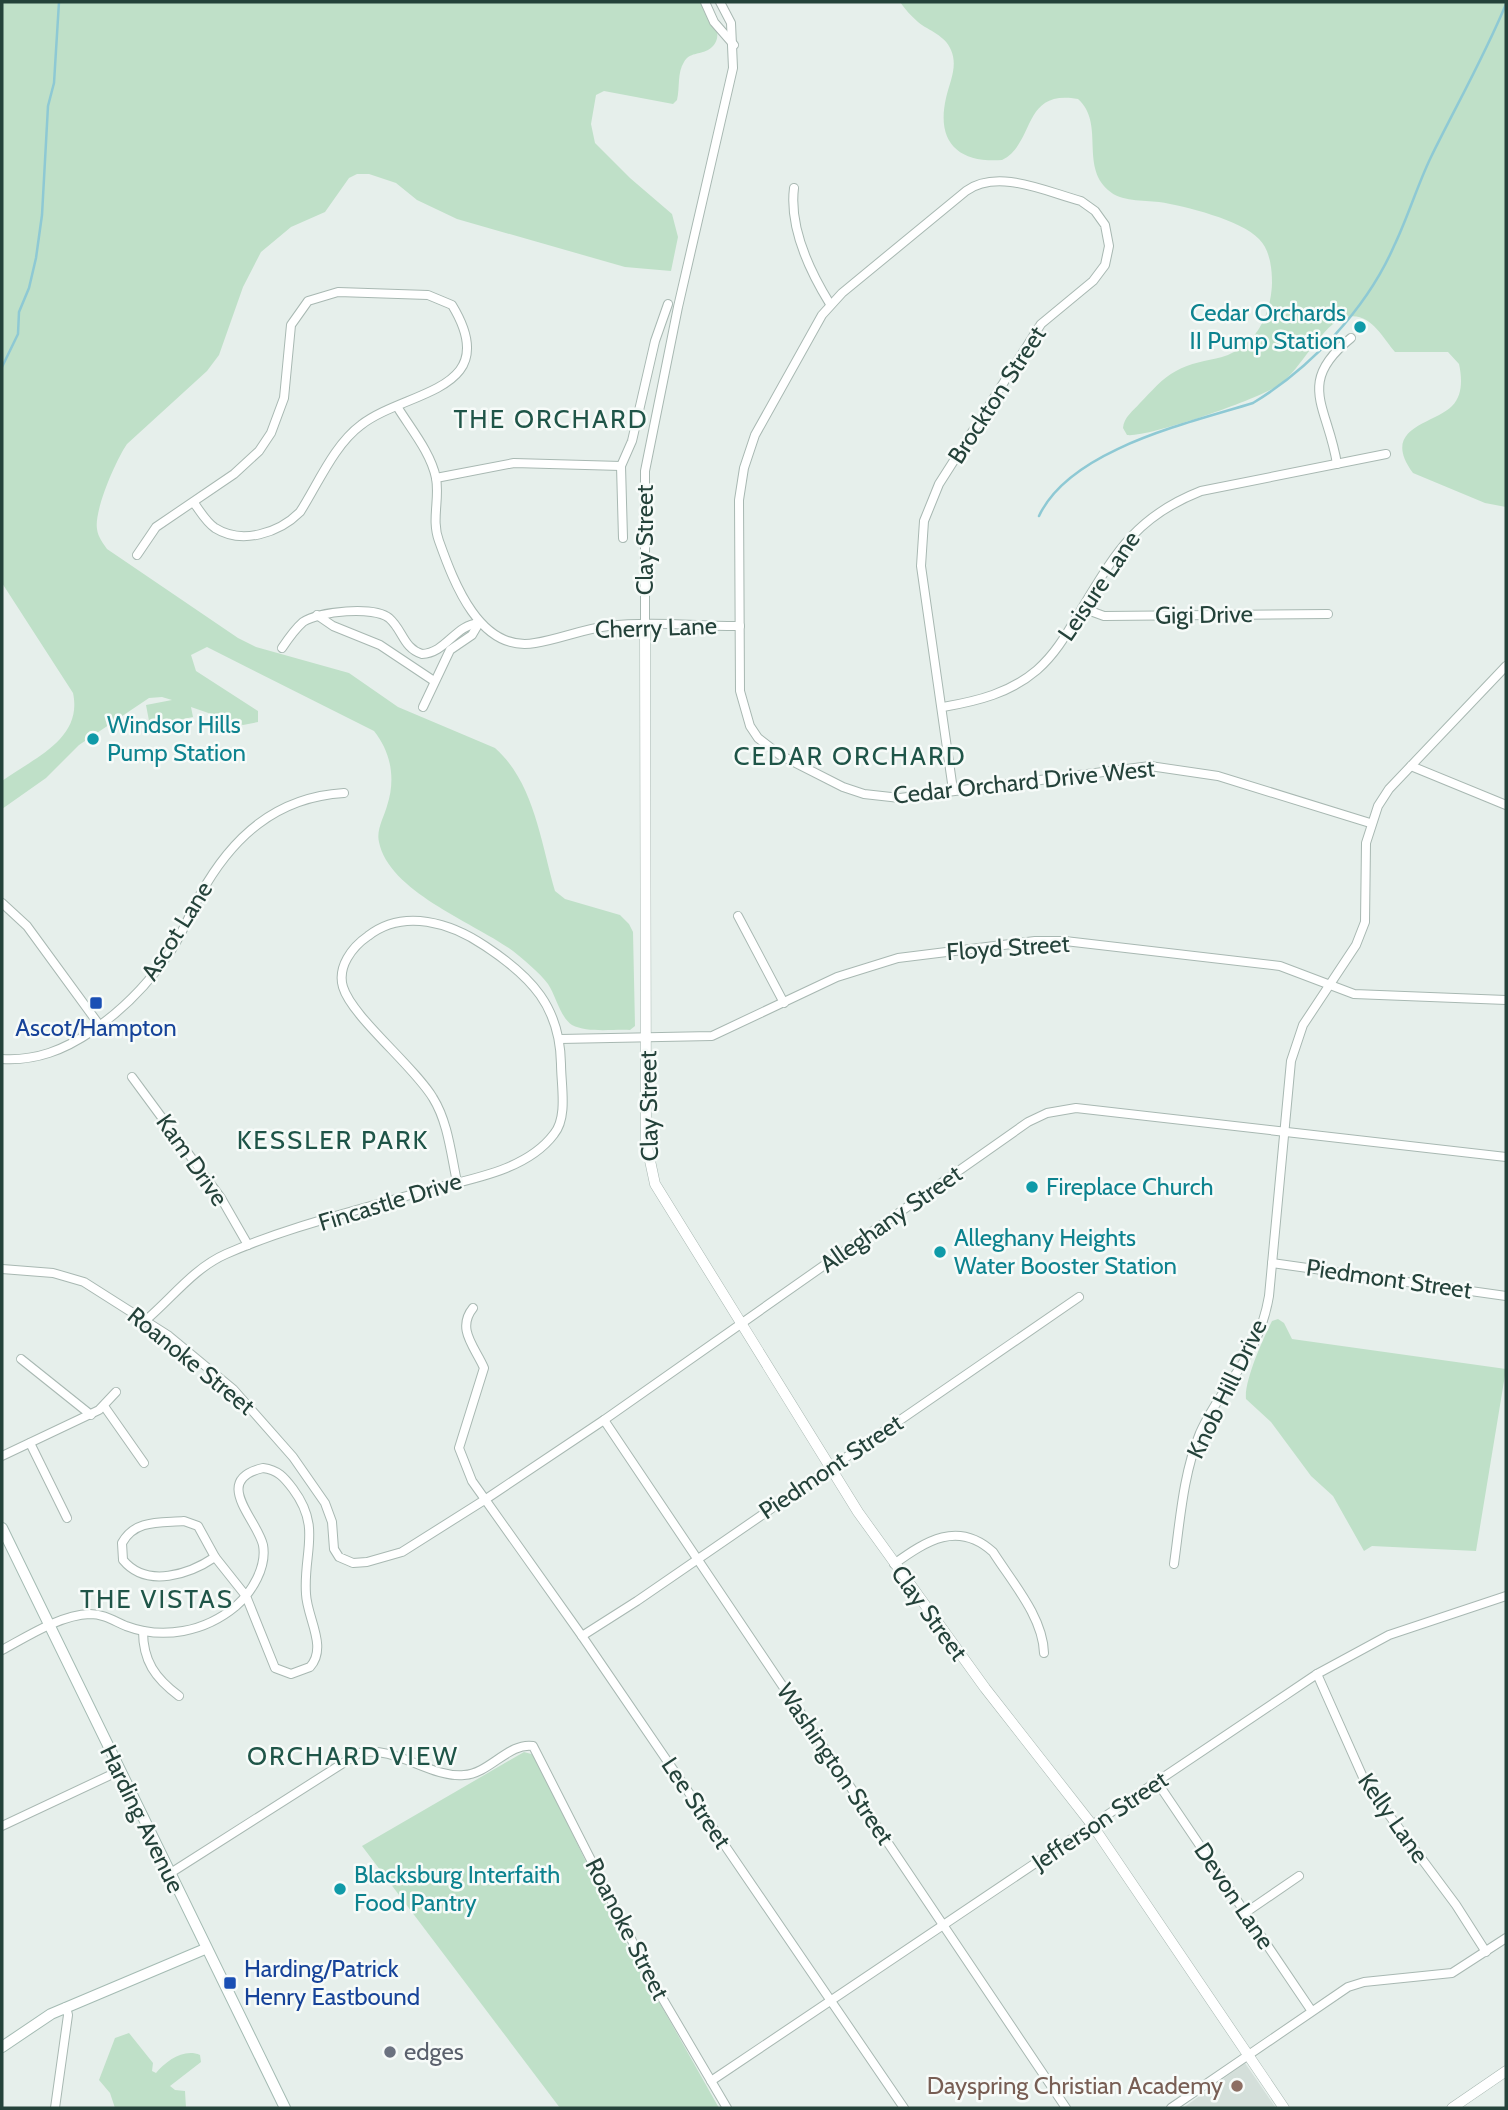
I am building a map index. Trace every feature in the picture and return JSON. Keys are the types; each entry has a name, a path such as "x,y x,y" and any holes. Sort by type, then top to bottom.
{"main road":[{"name":"Harding Avenue","path":"2,1528 205,1949 285,2108"},
{"path":"2,2047 40,2019 205,1949"}],"street":[{"path":"705,2 714,22 734,45"},
{"name":"Clay Street","path":"720,2 731,23 734,45 729,90 678,307 645,471 648,1163 658,1190 740,1325 894,1564 1093,1826 1284,2108"},
{"name":"Brockton Street","path":"830,303 966,191 982,182 1007,182 1081,201 1095,211 1108,234 1108,257 1100,274 1041,324 930,501 924,521 922,566 954,790"},
{"path":"794,188 795,225 818,284 830,303"},
{"path":"136,555 156,527 245,465 271,433 284,398 291,325 308,301 338,292 428,295 452,305 464,327 467,345 460,369 444,385 362,424 346,439 300,512 290,523 274,531 238,536 223,532 209,523 194,503"},
{"path":"623,538 621,466 632,441 655,341 668,303"},
{"name":"Cedar Orchard Drive West","path":"830,303 748,453 739,500 740,691 750,726 768,746 843,787 864,794 900,798 1150,766 1219,776 1370,823"},
{"path":"1337,464 1333,436 1317,388 1327,360 1351,338"},
{"path":"398,408 431,462 436,478 434,518 438,540 479,623"},
{"name":"Leisure Lane","path":"943,707 995,695 1037,670 1056,651 1119,550 1138,527 1173,502 1201,491 1386,454"},
{"path":"436,478 514,463 621,466"},
{"name":"Gigi Drive","path":"1082,608 1104,616 1328,614"},
{"path":"282,648 304,622 317,615 334,612 379,613 391,620 407,645 422,654 438,651 470,624 479,623"},
{"path":"317,615 333,626 380,645 434,681"},
{"path":"423,707 450,650 472,635 479,623"},
{"name":"Cherry Lane","path":"479,623 512,643 532,644 601,627 740,626"},
{"path":"1370,823 1389,789 1506,666"},
{"path":"1411,766 1506,805"},
{"name":"Ascot Lane","path":"2,1059 30,1058 54,1053 100,1026 129,1002 156,972 175,944 215,870 249,829 292,802 316,795 344,793"},
{"name":"Knob Hill Drive","path":"1174,1564 1194,1451 1210,1414 1257,1341 1266,1309 1296,1044 1329,985 1356,945 1365,922 1366,843 1370,823"},
{"path":"2,903 27,926 100,1026"},
{"path":"738,916 785,1003"},
{"name":"Fincastle Drive","path":"146,1321 200,1269 248,1245 457,1182 507,1166 535,1151 555,1134 562,1113 560,1039 554,1014 533,986 499,956 459,931 427,921 404,922 378,930 354,949 342,968 346,994 431,1095 443,1120 457,1182"},
{"name":"Floyd Street","path":"560,1039 712,1036 837,977 898,958 1035,941 1065,941 1280,966 1354,994 1375,997 1506,1000"},
{"name":"Kam Drive","path":"132,1077 220,1198 248,1245"},
{"name":"Alleghany Street","path":"344,1560 367,1562 402,1552 604,1420 1028,1122 1047,1112 1076,1108 1506,1157"},
{"name":"Piedmont Street","path":"1272,1263 1506,1296"},
{"name":"Roanoke Street","path":"2,1269 72,1278 146,1321 233,1389 283,1444 325,1503 332,1522 334,1549 344,1560"},
{"name":"Piedmont Street","path":"582,1636 1079,1297"},
{"name":"Lee Street","path":"473,1308 466,1316 464,1327 484,1368 460,1448 469,1475 904,2108"},
{"path":"21,1359 91,1415"},
{"path":"2,1456 91,1415 104,1406 116,1392"},
{"path":"104,1406 144,1463"},
{"name":"Washington Street","path":"604,1420 1066,2108"},
{"path":"30,1443 67,1518"},
{"path":"2,1650 49,1626 89,1614 103,1616 143,1631 170,1633 194,1629 216,1619 246,1596 258,1577 264,1552 261,1539 239,1500 238,1490 242,1480 250,1473 271,1469 281,1475 296,1493 309,1519 310,1550 306,1596 318,1648 312,1665 291,1674 275,1668 246,1596 215,1557 205,1535 194,1523 184,1521 141,1525 125,1537 121,1548 123,1560 134,1570 160,1576 185,1573 215,1557"},
{"path":"894,1564 935,1538 964,1535 984,1544 993,1552 1037,1623 1044,1641 1044,1653"},
{"name":"Jefferson Street","path":"711,2081 1317,1674 1389,1635 1506,1596"},
{"path":"143,1631 143,1647 152,1669 179,1696"},
{"name":"Kelly Lane","path":"1317,1674 1366,1784 1456,1905 1486,1952"},
{"name":"Roanoke Street","path":"169,1874 359,1753 377,1752 464,1776 479,1771 522,1747 533,1746 648,1974 727,2108"},
{"path":"2,1826 119,1771"},
{"name":"Devon Lane","path":"1157,1782 1311,2010"},
{"path":"1245,1913 1299,1876"},
{"path":"1171,2108 1311,2010 1356,1984 1446,1975 1506,1938"},
{"path":"55,2108 68,2015 66,2007"},
{"path":"1452,2108 1506,2071"}],"shaded area":[{"name":"Dayspring Christian Academy","path":"1245,2063 1276,2108 1183,2108"}],"green space":[{"path":"2,2 702,2 710,13 716,26 717,39 708,50 686,59 680,75 677,100 673,104 604,91 596,95 591,124 595,143 672,214 678,237 671,271 625,267 457,219 417,200 396,183 369,174 357,174 349,178 325,212 291,227 261,252 243,287 219,355 207,371 127,444 107,485 97,521 98,535 107,549 238,638 256,647 349,673 398,707 495,748 519,778 527,796 555,891 565,899 620,915 633,932 635,1026 630,1030 592,1030 572,1025 561,1012 548,984 527,962 497,940 436,905 399,876 386,860 378,837 390,796 391,776 388,757 374,731 207,647 191,655 196,671 258,711 258,722 243,725 191,707 193,717 150,726 146,705 172,700 162,697 149,698 79,745 46,778 2,809 2,781 53,746 71,723 74,709 73,693 2,583"},
{"path":"900,2 1506,2 1506,507 1485,503 1413,473 1404,458 1402,446 1406,436 1456,402 1461,386 1459,364 1448,352 1395,352 1375,327 1355,316 1337,321 1328,328 1287,378 1268,391 1179,424 1127,435 1123,428 1127,417 1166,377 1187,366 1234,352 1244,346 1259,329 1271,295 1271,265 1266,248 1251,232 1226,220 1197,210 1126,199 1113,194 1100,180 1095,169 1090,120 1078,99 1060,98 1047,102 1038,109 1013,152 1002,160 973,158 962,153 954,147 944,127 946,98 954,68 951,50 945,41 918,22"},
{"path":"1278,1319 1284,1323 1292,1339 1506,1369 1476,1551 1372,1546 1364,1551 1333,1496 1311,1476 1271,1422 1246,1399 1248,1382 1259,1349 1272,1321"},
{"path":"524,1752 535,1755 618,1929 719,2108 560,2108 362,1846"},
{"path":"129,2033 153,2063 152,2071 156,2073 182,2054 200,2055 201,2062 170,2086 175,2090 185,2091 186,2108 115,2108 110,2093 99,2080 115,2038"}],"waterway":[{"path":"2,367 18,334 19,312 29,288 36,258 42,215 48,106 54,83 59,2"},
{"path":"1039,516 1054,493 1077,473 1103,456 1165,430 1253,403 1296,372 1335,335 1353,314 1383,269 1431,157 1506,4"}],"place":[{"name":"Cedar Orchards II Pump Station","path":"1360,327"},
{"name":"Windsor Hills Pump Station","path":"93,739"},
{"name":"Ascot/Hampton","path":"96,1003"},
{"name":"Fireplace Church","path":"1032,1187"},
{"name":"Alleghany Heights Water Booster Station","path":"940,1252"},
{"name":"Blacksburg Interfaith Food Pantry","path":"340,1889"},
{"name":"Harding/Patrick Henry Eastbound","path":"230,1983"},
{"name":"edges","path":"390,2052"},
{"name":"Dayspring Christian Academy","path":"1237,2086"}],"district":[{"name":"THE ORCHARD","path":"551,419"},
{"name":"CEDAR ORCHARD","path":"850,756"},
{"name":"KESSLER PARK","path":"333,1140"},
{"name":"THE VISTAS","path":"157,1599"},
{"name":"ORCHARD VIEW","path":"353,1756"}]}
